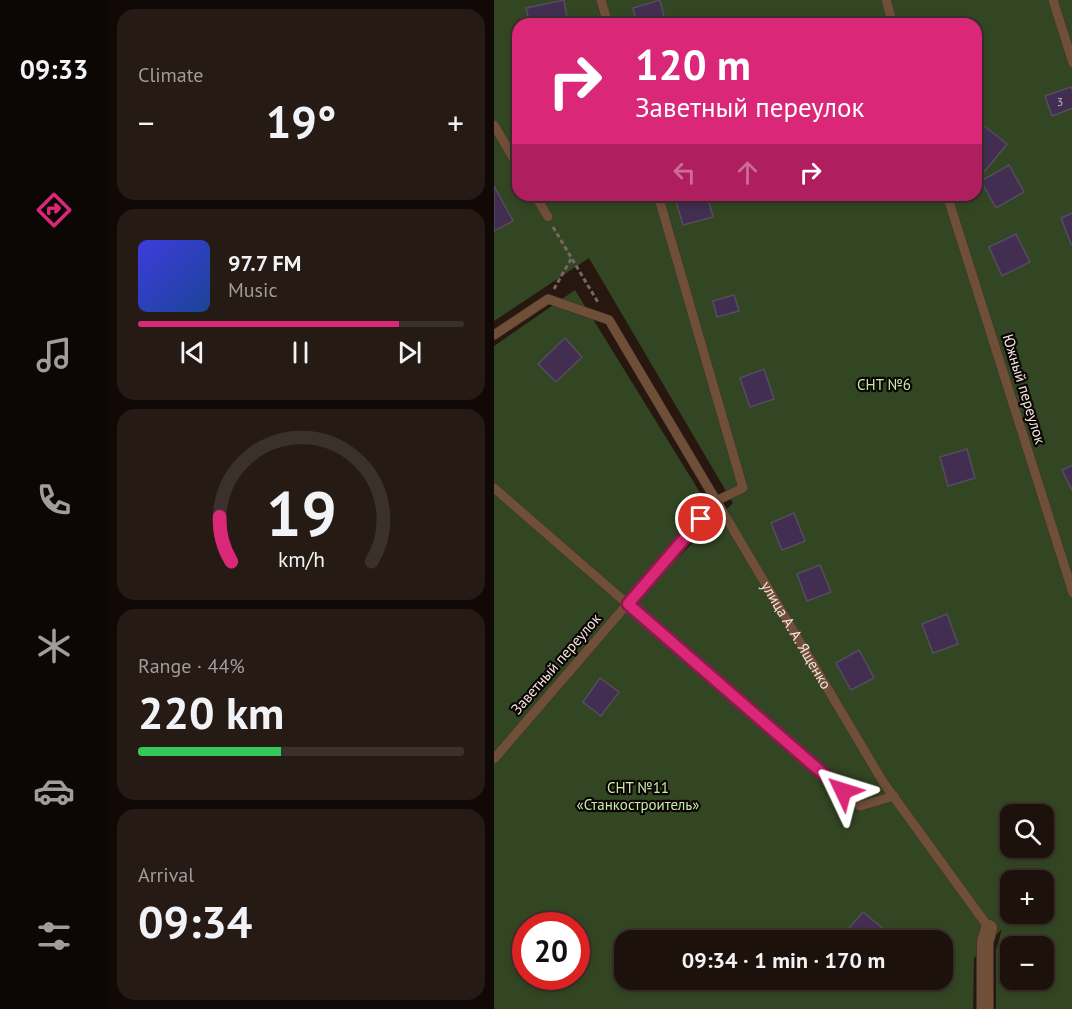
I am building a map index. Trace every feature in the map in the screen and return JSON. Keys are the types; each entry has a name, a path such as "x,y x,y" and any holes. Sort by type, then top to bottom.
{"street":[{"name":"улица А. А. Ященко","path":"985,1009 985,942 989,928"}],"lane":[{"path":"601,0 606,18"},
{"path":"886,0 891,18"},
{"path":"1053,0 1073,63"},
{"path":"495,130 512,157"},
{"path":"539,201 548,217"},
{"name":"Заветный переулок","path":"494,759 716,501 743,488 660,201"},
{"name":"Южный переулок","path":"949,201 1073,592"},
{"path":"494,335 548,298 609,320"},
{"name":"улица А. А. Ященко","path":"609,320 883,782 989,928"},
{"path":"494,488 860,806 894,796"}],"path":[{"path":"548,217 609,320"},
{"path":"548,298 572,258"}],"green space":[{"name":"СНТ №6","path":"494,0 1072,0 1072,1009 996,1009 996,950 1000,936 1002,929 974,958 973,1009 494,1009 494,346 575,290 704,499 637,598 733,503 589,258 494,321"}],"building":[{"path":"564,0 567,18 528,18 526,8"},
{"path":"660,0 664,18 636,18 633,8"},
{"path":"1071,87 1073,108 1052,116 1045,96"},
{"path":"982,126 1007,144 985,171 982,168"},
{"path":"1009,165 1024,192 996,208 982,180"},
{"path":"494,186 513,221 494,231"},
{"path":"676,201 709,201 713,217 683,225"},
{"path":"1073,213 1073,243 1071,244 1061,218"},
{"path":"1016,234 1030,262 1002,276 989,247"},
{"path":"734,295 739,311 717,317 713,301"},
{"path":"565,338 582,357 556,382 538,364"},
{"path":"764,369 774,399 750,407 740,378"},
{"path":"967,449 975,478 948,486 940,457"},
{"path":"1073,465 1073,492 1062,470"},
{"path":"794,513 805,541 782,550 771,523"},
{"path":"820,565 831,592 807,601 797,574"},
{"path":"947,614 958,644 933,653 922,624"},
{"path":"859,650 874,678 851,690 836,663"},
{"path":"600,678 619,692 601,716 583,702"},
{"path":"863,912 885,930 848,930"}],"route":[{"path":"701,519 628,604 843,791"}],"park label":[{"name":"СНТ №11 «Станкостроитель»","path":"638,796"}]}
